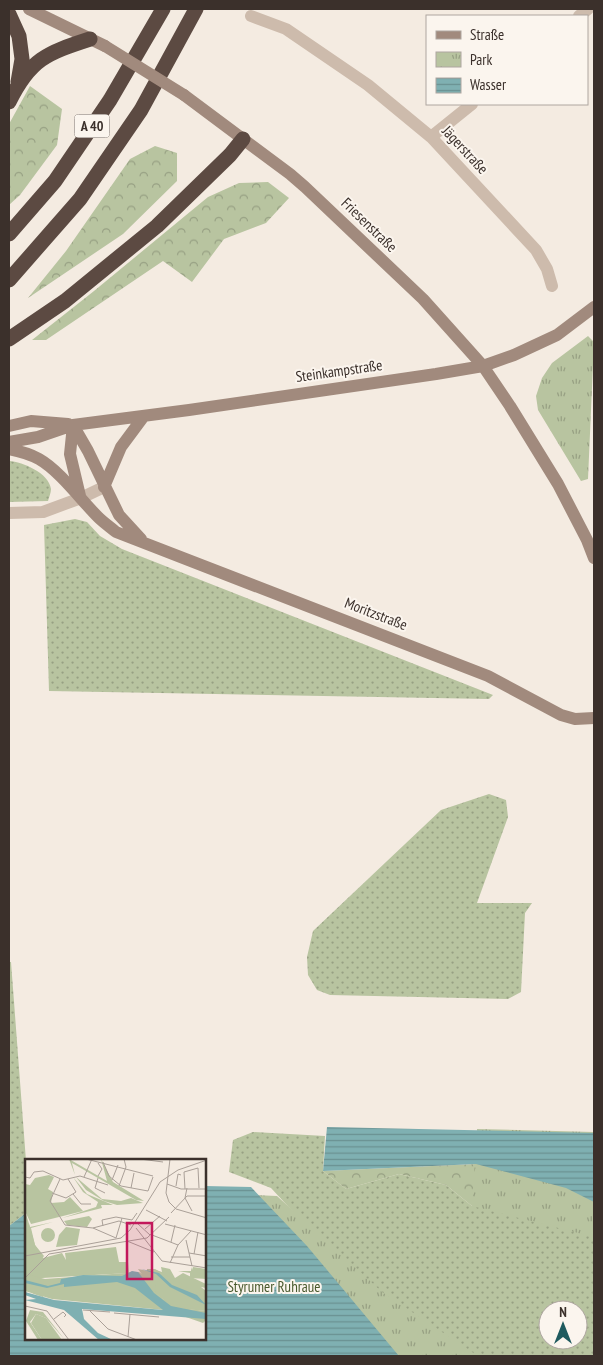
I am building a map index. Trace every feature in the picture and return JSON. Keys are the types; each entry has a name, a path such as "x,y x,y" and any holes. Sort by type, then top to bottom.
{"highway":[{"name":"A 40","path":"9,234 60,173 110,100 163,9"},
{"name":"A 40","path":"9,280 80,200 141,110 196,9"},
{"path":"9,14 18,36 22,59 17,85 9,102"},
{"path":"17,85 32,67 45,56 90,39"},
{"path":"9,339 65,301 157,226 244,139"}],"main road":[{"name":"Friesenstraße","path":"29,9 105,46 184,95 244,139 290,174 335,214 423,299 483,366 510,406 558,484 587,540 594,558"},
{"name":"Steinkampstraße","path":"9,442 38,437 73,425 483,366 514,355 557,335 594,307"},
{"path":"104,487 121,446 144,416"},
{"name":"Steinkampstraße","path":"9,426 31,421 73,425"},
{"path":"73,425 70,454 81,498"},
{"name":"Moritzstraße","path":"73,425 88,451 119,515 143,541"},
{"name":"Moritzstraße","path":"9,449 39,459 52,469 99,518 116,532 488,676 561,715 575,719 594,718"}],"street":[{"name":"Jägerstraße","path":"251,16 295,34 368,85 431,137 536,250 547,269 552,286"},
{"path":"431,137 471,105"},
{"path":"9,513 43,512 104,487"}],"green space":[{"path":"30,86 62,109 57,145 20,195 9,205 9,124"},
{"path":"155,146 177,153 177,181 123,234 28,298 66,251 130,159"},
{"path":"268,182 289,198 266,223 224,239 192,282 163,261 46,340 32,340 208,197 239,183"},
{"path":"588,336 594,342 588,479 581,481 538,410 536,396 542,378 552,363"},
{"path":"9,461 28,466 46,478 51,489 48,501 9,502"},
{"path":"75,519 87,522 100,536 122,549 493,695 489,699 49,691 44,525"},
{"path":"489,794 506,800 508,817 477,903 532,903 525,913 521,992 508,999 330,995 317,990 308,975 307,957 313,931 441,810"},
{"path":"9,962 11,962 26,1159 25,1214 9,1226"},
{"path":"477,1129 594,1132 594,1237 472,1206"},
{"path":"253,1132 325,1136 323,1171 346,1189 399,1174 446,1185 472,1206 502,1170 594,1202 594,1356 427,1356 271,1188 229,1172 233,1140"},
{"path":"476,1164 502,1170 472,1206 446,1185 399,1174 346,1189 323,1171"},
{"name":"Styrumer Ruhraue","path":"206,1193 277,1196 382,1292 478,1356 9,1356 9,1240 25,1340 206,1340"}],"water":[{"path":"327,1127 594,1133 594,1202 566,1188 476,1164 323,1171"},
{"name":"Styrumer Ruhraue","path":"206,1186 251,1187 307,1246 399,1356 9,1356 9,1226 25,1214 25,1340 206,1340"}]}
